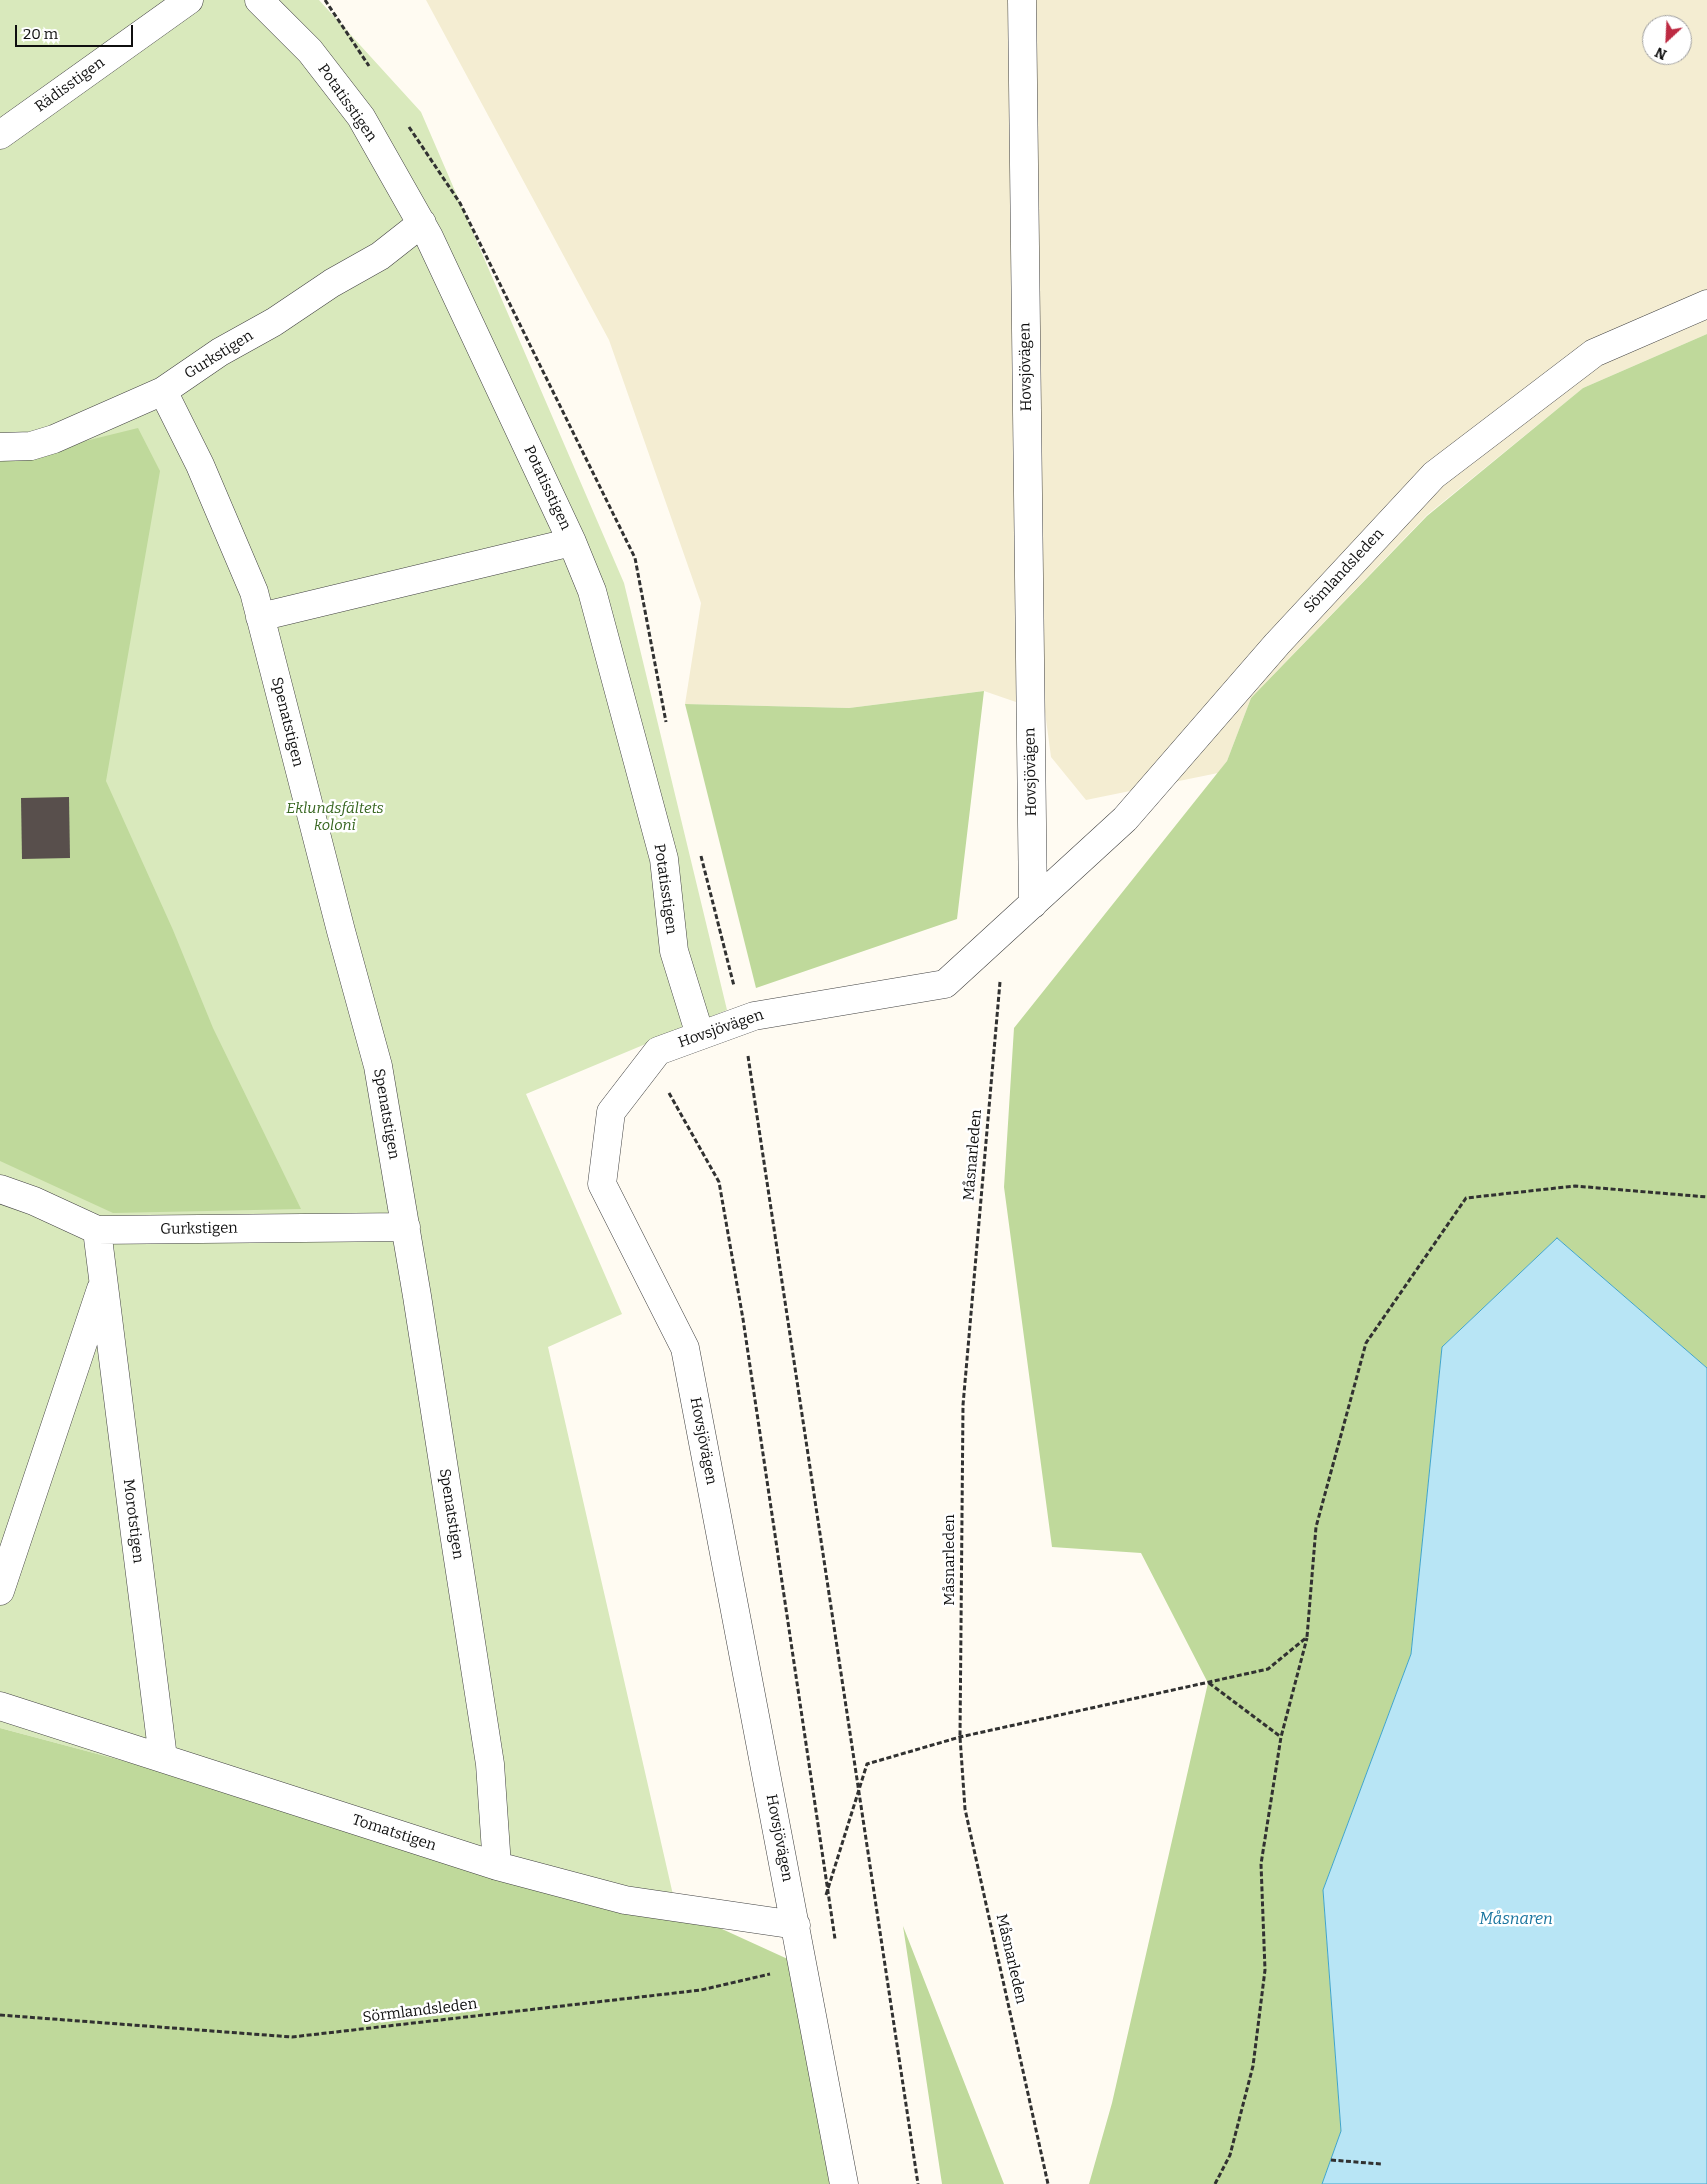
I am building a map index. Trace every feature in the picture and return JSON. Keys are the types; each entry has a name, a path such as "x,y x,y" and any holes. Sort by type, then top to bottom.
{"street":[{"name":"Rädisstigen","path":"0,135 190,0"},
{"name":"Potatisstigen","path":"259,0 310,51 361,117 422,223 485,353 572,542 592,591 664,859 674,951 700,1035"},
{"name":"Hovsjövägen","path":"844,2184 686,1348 602,1184 610,1112 658,1051 754,1016 945,984 1033,904 1022,0"},
{"name":"Gurkstigen","path":"0,448 31,446 54,439 163,391 220,352 274,322 332,284 380,256 422,223"},
{"name":"Sömlandsleden","path":"1033,904 1125,819 1277,644 1434,474 1594,353 1707,304"},
{"name":"Spenatstigen","path":"163,391 200,465 228,527 254,592 341,932 378,1066 406,1227 490,1764 497,1866"},
{"path":"260,616 572,542"},
{"name":"Gurkstigen","path":"0,1188 34,1200 97,1230 406,1227"},
{"name":"Morotstigen","path":"97,1230 163,1758"},
{"name":"Morotstigen","path":"0,1591 103,1283"},
{"name":"Tomatstigen","path":"0,1706 497,1866 625,1900 796,1926"}],"path":[{"name":"Måsnarleden","path":"1005,929 963,1405 960,1737 965,1809 1048,2184"},
{"path":"651,1060 719,1182 742,1319 827,1890"},
{"path":"1214,2184 1230,2155 1253,2066 1265,1970 1261,1864 1281,1737 1307,1638 1316,1527 1366,1343 1466,1198 1575,1186 1707,1197"},
{"path":"824,1900 868,1764 960,1737 1268,1669 1307,1638"},
{"path":"1208,1683 1281,1737"},
{"name":"Sörmlandsleden","path":"0,2014 292,2037 701,1990 804,1966 838,1956 827,1890"},
{"path":"1331,2160 1380,2164"}],"shaded area":[{"path":"426,0 1707,0 1707,334 1583,388 1427,515 1251,698 1227,761 1218,773 1086,800 1051,757 1045,712 984,691 849,708 685,704 701,603 609,340"}],"green space":[{"name":"Eklundsfältets koloni","path":"0,0 319,0 421,112 624,583 727,1010 526,1094 622,1314 548,1347 676,1908 0,1728"},
{"path":"1707,334 1707,1368 1557,1238 1442,1347 1411,1654 1323,1890 1341,2131 1322,2184 1089,2184 1112,2103 1208,1683 1141,1553 1052,1547 1004,1187 1014,1028 1227,761 1251,698 1427,516 1583,388"},
{"path":"138,428 160,471 106,781 173,930 213,1028 301,1209 113,1213 0,1161 0,462"},
{"path":"984,691 957,919 756,988 685,704 849,708"},
{"path":"0,1728 676,1908 803,1966 844,2184 0,2184"},
{"path":"903,1926 1004,2184 942,2184"}],"water":[{"name":"Måsnaren","path":"1557,1238 1707,1368 1707,2184 1322,2184 1341,2131 1323,1890 1411,1654 1442,1347"}],"building":[{"path":"69,797 70,858 22,859 21,798"}]}
